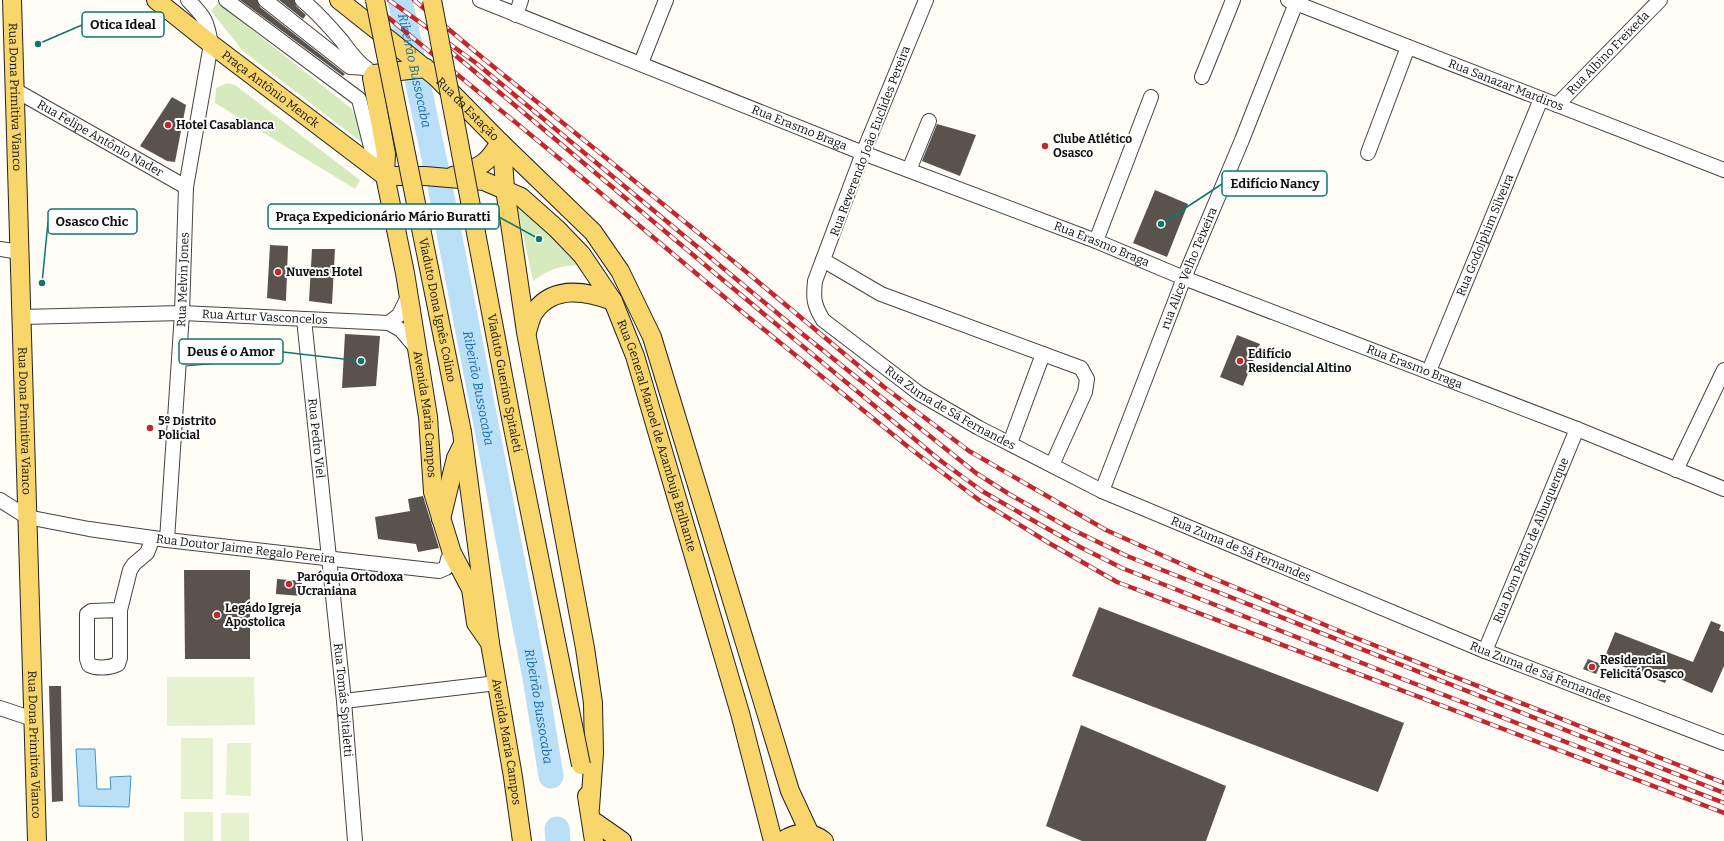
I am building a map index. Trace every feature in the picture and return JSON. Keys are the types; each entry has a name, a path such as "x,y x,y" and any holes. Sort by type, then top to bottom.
{"main road":[{"name":"Rua Dona Primitiva Vianco","path":"12,0 37,841"},
{"name":"Praça Antônio Menck","path":"156,0 211,44 385,176"},
{"name":"Rua da Estação","path":"339,0 405,52 420,68 553,193"},
{"name":"Viaduto Dona Ignês Colino","path":"375,0 462,438"},
{"name":"Viaduto Guerino Spitaleti","path":"432,0 511,418 591,814"},
{"path":"370,71 420,68"},
{"name":"Avenida Maria Campos","path":"370,71 386,154 385,176 409,296 418,350 428,417 433,492 452,553 471,589 476,623 490,643"},
{"path":"442,178 484,163 492,156 501,143"},
{"path":"501,143 505,189 526,332 588,672 592,703 594,753 591,814 594,841"},
{"name":"Rua General Manoel de Azambuja Brilhante","path":"385,176 484,181 521,197 557,228 582,255 612,301 623,323 639,372 740,713 773,841"},
{"name":"Rua General Manoel de Azambuja Brilhante","path":"553,193 593,232 620,270 652,337 790,791 817,837"},
{"path":"526,332 534,312 544,301 558,294 582,292 596,294 612,301"},
{"name":"Avenida Maria Campos","path":"462,438 490,643 513,776 522,841"},
{"path":"441,519 462,438"},
{"path":"591,814 622,841"},
{"path":"782,841 790,836 800,834 817,837"}],"street":[{"path":"188,0 202,13 207,24 211,44"},
{"path":"226,0 359,99 368,128 372,151 385,176"},
{"path":"265,0 350,67 370,71"},
{"path":"302,0 334,33 357,62 370,71"},
{"name":"Rua Erasmo Braga","path":"480,0 641,63 863,153 1096,241 1184,278 1429,371 1724,489"},
{"path":"516,15 521,0"},
{"path":"641,63 666,0"},
{"name":"Rua Reverendo João Euclides Pereira","path":"815,282 863,153 926,0"},
{"path":"1202,77 1233,0"},
{"name":"Rua Albino Freixeda","path":"1557,105 1660,0"},
{"name":"Rua Sanazar Mardiros","path":"1292,1 1317,5 1408,48 1724,170"},
{"name":"rua Alice Velho Teixeira","path":"1102,491 1184,278 1242,140 1292,1"},
{"name":"Rua Melvin Jones","path":"160,539 179,359 186,186 211,44"},
{"path":"1368,153 1408,48"},
{"name":"Rua Felipe Antônio Nader","path":"15,90 186,186"},
{"path":"1096,241 1151,97"},
{"name":"Rua Godolphim Silveira","path":"1429,371 1541,99"},
{"path":"908,170 929,121"},
{"path":"0,249 20,252"},
{"path":"823,260 881,294 1081,368 1087,378 1085,392 1052,465"},
{"name":"Rua Zuma de Sá Fernandes","path":"815,282 813,298 817,310 823,320 920,394 1102,491 1486,651 1724,743"},
{"path":"409,296 399,315 389,324 401,330 418,350"},
{"name":"Rua Artur Vasconcelos","path":"22,317 182,312 389,324"},
{"name":"Rua Pedro Viel","path":"304,319 328,558"},
{"path":"179,359 226,354"},
{"path":"1010,443 1043,354"},
{"path":"1676,470 1724,370"},
{"name":"Rua Dom Pedro de Albuquerque","path":"1486,651 1577,429"},
{"path":"0,500 27,517"},
{"name":"Rua Doutor Jaime Regalo Pereira","path":"27,517 160,539 438,572 446,568 448,559 452,553"},
{"path":"120,610 130,570 134,564 160,539"},
{"name":"Rua Tomás Spitaletti","path":"328,558 344,701 355,841"},
{"path":"344,701 497,683"},
{"path":"0,708 34,719"}],"green space":[{"path":"218,3 352,109 360,127 361,142 243,51 211,11"},
{"path":"227,83 235,85 360,180 355,189 215,103 216,88"},
{"path":"517,206 529,212 580,265 566,266 555,269 533,281"},
{"path":"167,677 254,677 255,725 167,726"},
{"path":"181,738 213,738 213,799 181,799"},
{"path":"227,743 251,743 251,796 226,795"},
{"path":"184,812 213,812 213,841 184,841"},
{"path":"221,813 249,813 249,841 221,841"}],"water":[{"path":"76,749 95,749 97,789 111,789 110,777 131,776 129,807 79,806"}],"building":[{"path":"240,0 257,0 260,7 345,74 343,76"},
{"path":"279,0 294,0 296,6 306,15 303,19"},
{"name":"Hotel Casablanca","path":"172,97 186,105 175,162 167,161 140,146"},
{"path":"937,124 976,135 960,176 922,161"},
{"path":"1155,190 1188,204 1167,257 1133,243"},
{"name":"Nuvens Hotel","path":"270,245 288,246 286,301 267,298"},
{"path":"312,249 335,249 332,304 309,301"},
{"path":"345,334 380,336 376,386 342,388"},
{"name":"Edifício Residencial Altino","path":"1237,335 1260,344 1243,386 1220,377"},
{"path":"423,496 439,548 418,552 416,544 378,539 375,517 410,511 408,499"},
{"name":"Legádo Igreja Apostolica","path":"184,570 250,570 250,659 185,659"},
{"name":"Paróquia Ortodoxa Ucraniana","path":"277,579 302,581 301,596 276,594"},
{"path":"1099,607 1404,723 1378,792 1072,676"},
{"path":"1711,621 1721,625 1719,630 1724,632 1724,666 1712,693 1669,674 1665,683 1604,659 1615,632 1693,662"},
{"name":"Residencial Felicitá Osasco","path":"1588,659 1601,664 1596,674 1583,669"},
{"path":"49,686 61,686 63,801 52,802"},
{"path":"1081,725 1226,786 1206,841 1082,841 1046,826"}],"waterway":[{"name":"Ribeirão Bussocaba","path":"400,0 439,181 535,678 551,776"},
{"name":"Ribeirão Bussocaba","path":"557,829 558,841"}],"railway":[{"path":"367,0 735,306 912,450 979,500 1049,543 1117,582 1724,813"},
{"path":"389,0 476,63 800,332 976,473 1009,494 1069,528 1127,556 1724,793"},
{"path":"414,0 484,59 738,265 884,387 969,451 1106,530 1208,576 1356,638 1724,783"},
{"path":"449,50 941,461 982,491 1080,547 1122,568 1400,678 1724,803"}],"place":[{"name":"Otica Ideal","path":"38,44"},
{"name":"Hotel Casablanca","path":"168,125"},
{"name":"Clube Atlético Osasco","path":"1045,146"},
{"name":"Edifício Nancy","path":"1161,224"},
{"name":"Praça Expedicionário Mário Buratti","path":"539,239"},
{"name":"Nuvens Hotel","path":"278,272"},
{"name":"Osasco Chic","path":"42,283"},
{"name":"Deus é o Amor","path":"361,361"},
{"name":"Edifício Residencial Altino","path":"1240,361"},
{"name":"5º Distrito Policial","path":"150,428"},
{"name":"Paróquia Ortodoxa Ucraniana","path":"289,584"},
{"name":"Legádo Igreja Apostolica","path":"217,615"},
{"name":"Residencial Felicitá Osasco","path":"1592,667"}]}
